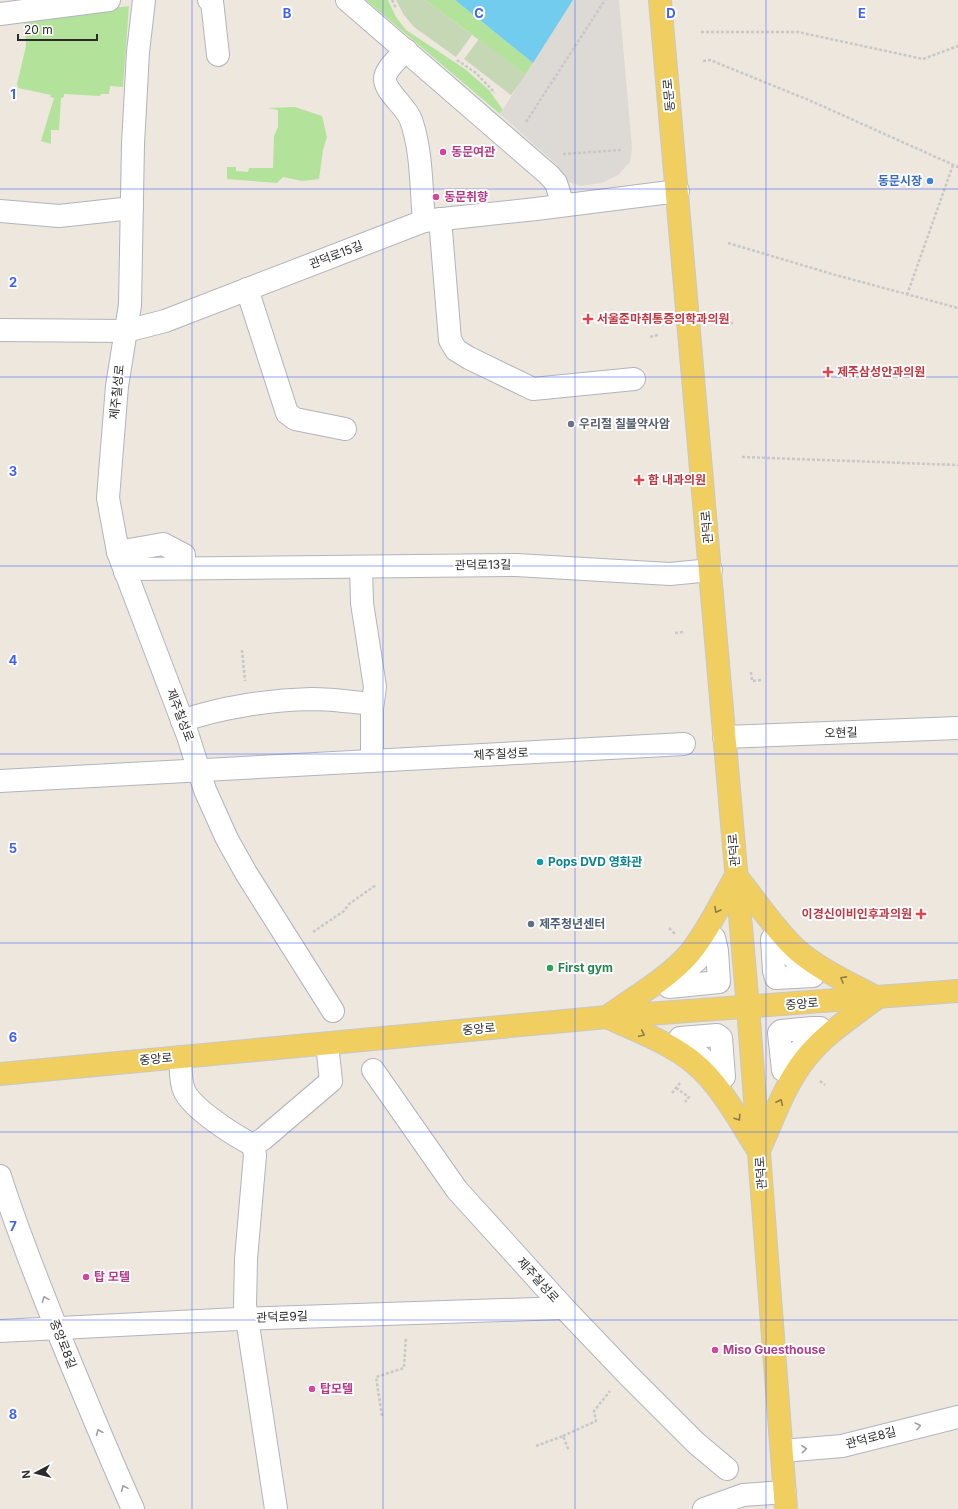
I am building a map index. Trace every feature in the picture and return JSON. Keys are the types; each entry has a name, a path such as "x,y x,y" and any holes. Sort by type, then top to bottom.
{"main road":[{"name":"동문로","path":"660,0 678,191"},
{"name":"관덕로","path":"678,191 748,1007 785,1500"},
{"path":"736,876 782,934 798,950 816,964 877,998 824,1039 807,1057 795,1074 782,1099 759,1151 727,1101 696,1064 679,1052 607,1017 673,970 689,954 701,937 736,876"},
{"name":"중앙로","path":"0,1074 607,1017 958,991"}],"street":[{"path":"0,14 109,0"},
{"name":"제주칠성로","path":"144,0 137,60 133,144 130,305 117,386 108,498 118,552 182,721 205,790 227,839 246,873 333,1011"},
{"path":"213,0 218,55"},
{"path":"347,0 549,175 556,183 563,205"},
{"path":"406,50 385,78 388,89 404,106 415,134 432,220 450,340 456,350 508,378 533,389 634,379"},
{"name":"관덕로15길","path":"0,330 126,331 155,325 432,220 678,191"},
{"path":"0,211 59,216 132,208"},
{"path":"247,289 287,413 295,419 345,429"},
{"path":"118,552 163,544 184,555 184,568"},
{"name":"관덕로13길","path":"125,572 134,569 184,568 516,565 670,574 710,570"},
{"path":"361,567 362,604 375,687 372,704 372,760"},
{"path":"182,721 195,716 248,705 313,699 372,704"},
{"name":"오현길","path":"724,737 958,728"},
{"name":"제주칠성로","path":"0,781 684,744"},
{"path":"252,1145 263,1139 331,1081 328,1044"},
{"path":"180,1057 183,1089 188,1099 210,1118 241,1140 252,1145"},
{"name":"제주칠성로","path":"373,1070 457,1190 564,1308 628,1375 696,1443 727,1469"},
{"path":"252,1145 254,1155 246,1259 245,1305 276,1509"},
{"name":"중앙로8길","path":"0,1176 57,1328 100,1435 133,1509"},
{"name":"관덕로9길","path":"0,1331 247,1318 564,1308"},
{"name":"관덕로8길","path":"782,1451 842,1446 958,1417"},
{"path":"704,1509 743,1495 785,1500"}],"path":[{"path":"392,0 397,11"},
{"path":"520,120 525,125 605,0"},
{"path":"701,32 798,32 922,59 958,46"},
{"path":"454,58 476,73 499,98"},
{"path":"703,61 710,60 804,98 958,167"},
{"path":"561,155 621,150"},
{"path":"907,295 953,165"},
{"path":"728,243 907,295 958,308"},
{"path":"721,318 721,324 733,323"},
{"path":"650,337 658,335"},
{"path":"742,457 958,465"},
{"path":"674,633 683,632 684,634"},
{"path":"242,650 248,705"},
{"path":"751,672 752,681 762,680"},
{"path":"292,946 344,911 349,904 376,885"},
{"path":"672,1093 682,1079"},
{"path":"676,1088 689,1097 685,1102"},
{"path":"382,1416 376,1377 404,1368 407,1326 406,1313"},
{"path":"536,1446 596,1421 594,1412 604,1396 628,1375"},
{"path":"563,1436 569,1451"}],"green space":[{"path":"366,0 388,0 396,17 406,30 465,69 489,90 503,110 500,114"},
{"path":"396,0 425,0 472,35 456,57 414,27 404,15"},
{"path":"425,0 455,0 533,63 526,75"},
{"path":"129,6 123,87 110,86 109,94 101,94 100,96 64,94 64,97 61,98 59,130 51,130 51,144 41,141 54,98 50,97 51,95 18,88 17,84 26,46 24,20"},
{"path":"479,39 526,75 511,95 464,59"},
{"path":"295,107 322,116 327,137 323,150 319,179 302,181 283,177 277,183 227,179 227,167 236,167 236,171 248,172 249,168 273,168 274,136 278,127 278,110 268,108"}],"shaded area":[{"path":"573,0 619,0 632,148 630,162 618,175 602,183 581,186 566,181 560,174 557,165 500,114"}],"water":[{"path":"455,0 573,0 533,63"}],"place":[{"name":"동문여관","path":"443,152"},
{"name":"동문시장","path":"930,181"},
{"name":"동문취향","path":"436,197"},
{"name":"서울준마취통증의학과의원","path":"588,319"},
{"name":"제주삼성안과의원","path":"828,372"},
{"name":"우리절 칠불약사암","path":"571,424"},
{"name":"함 내과의원","path":"639,480"},
{"name":"Pops DVD 영화관","path":"540,862"},
{"name":"이경신이비인후과의원","path":"921,914"},
{"name":"제주청년센터","path":"531,924"},
{"name":"First gym","path":"550,968"},
{"name":"탑 모텔","path":"86,1277"},
{"name":"Miso Guesthouse","path":"715,1350"},
{"name":"탑모텔","path":"312,1389"}]}
